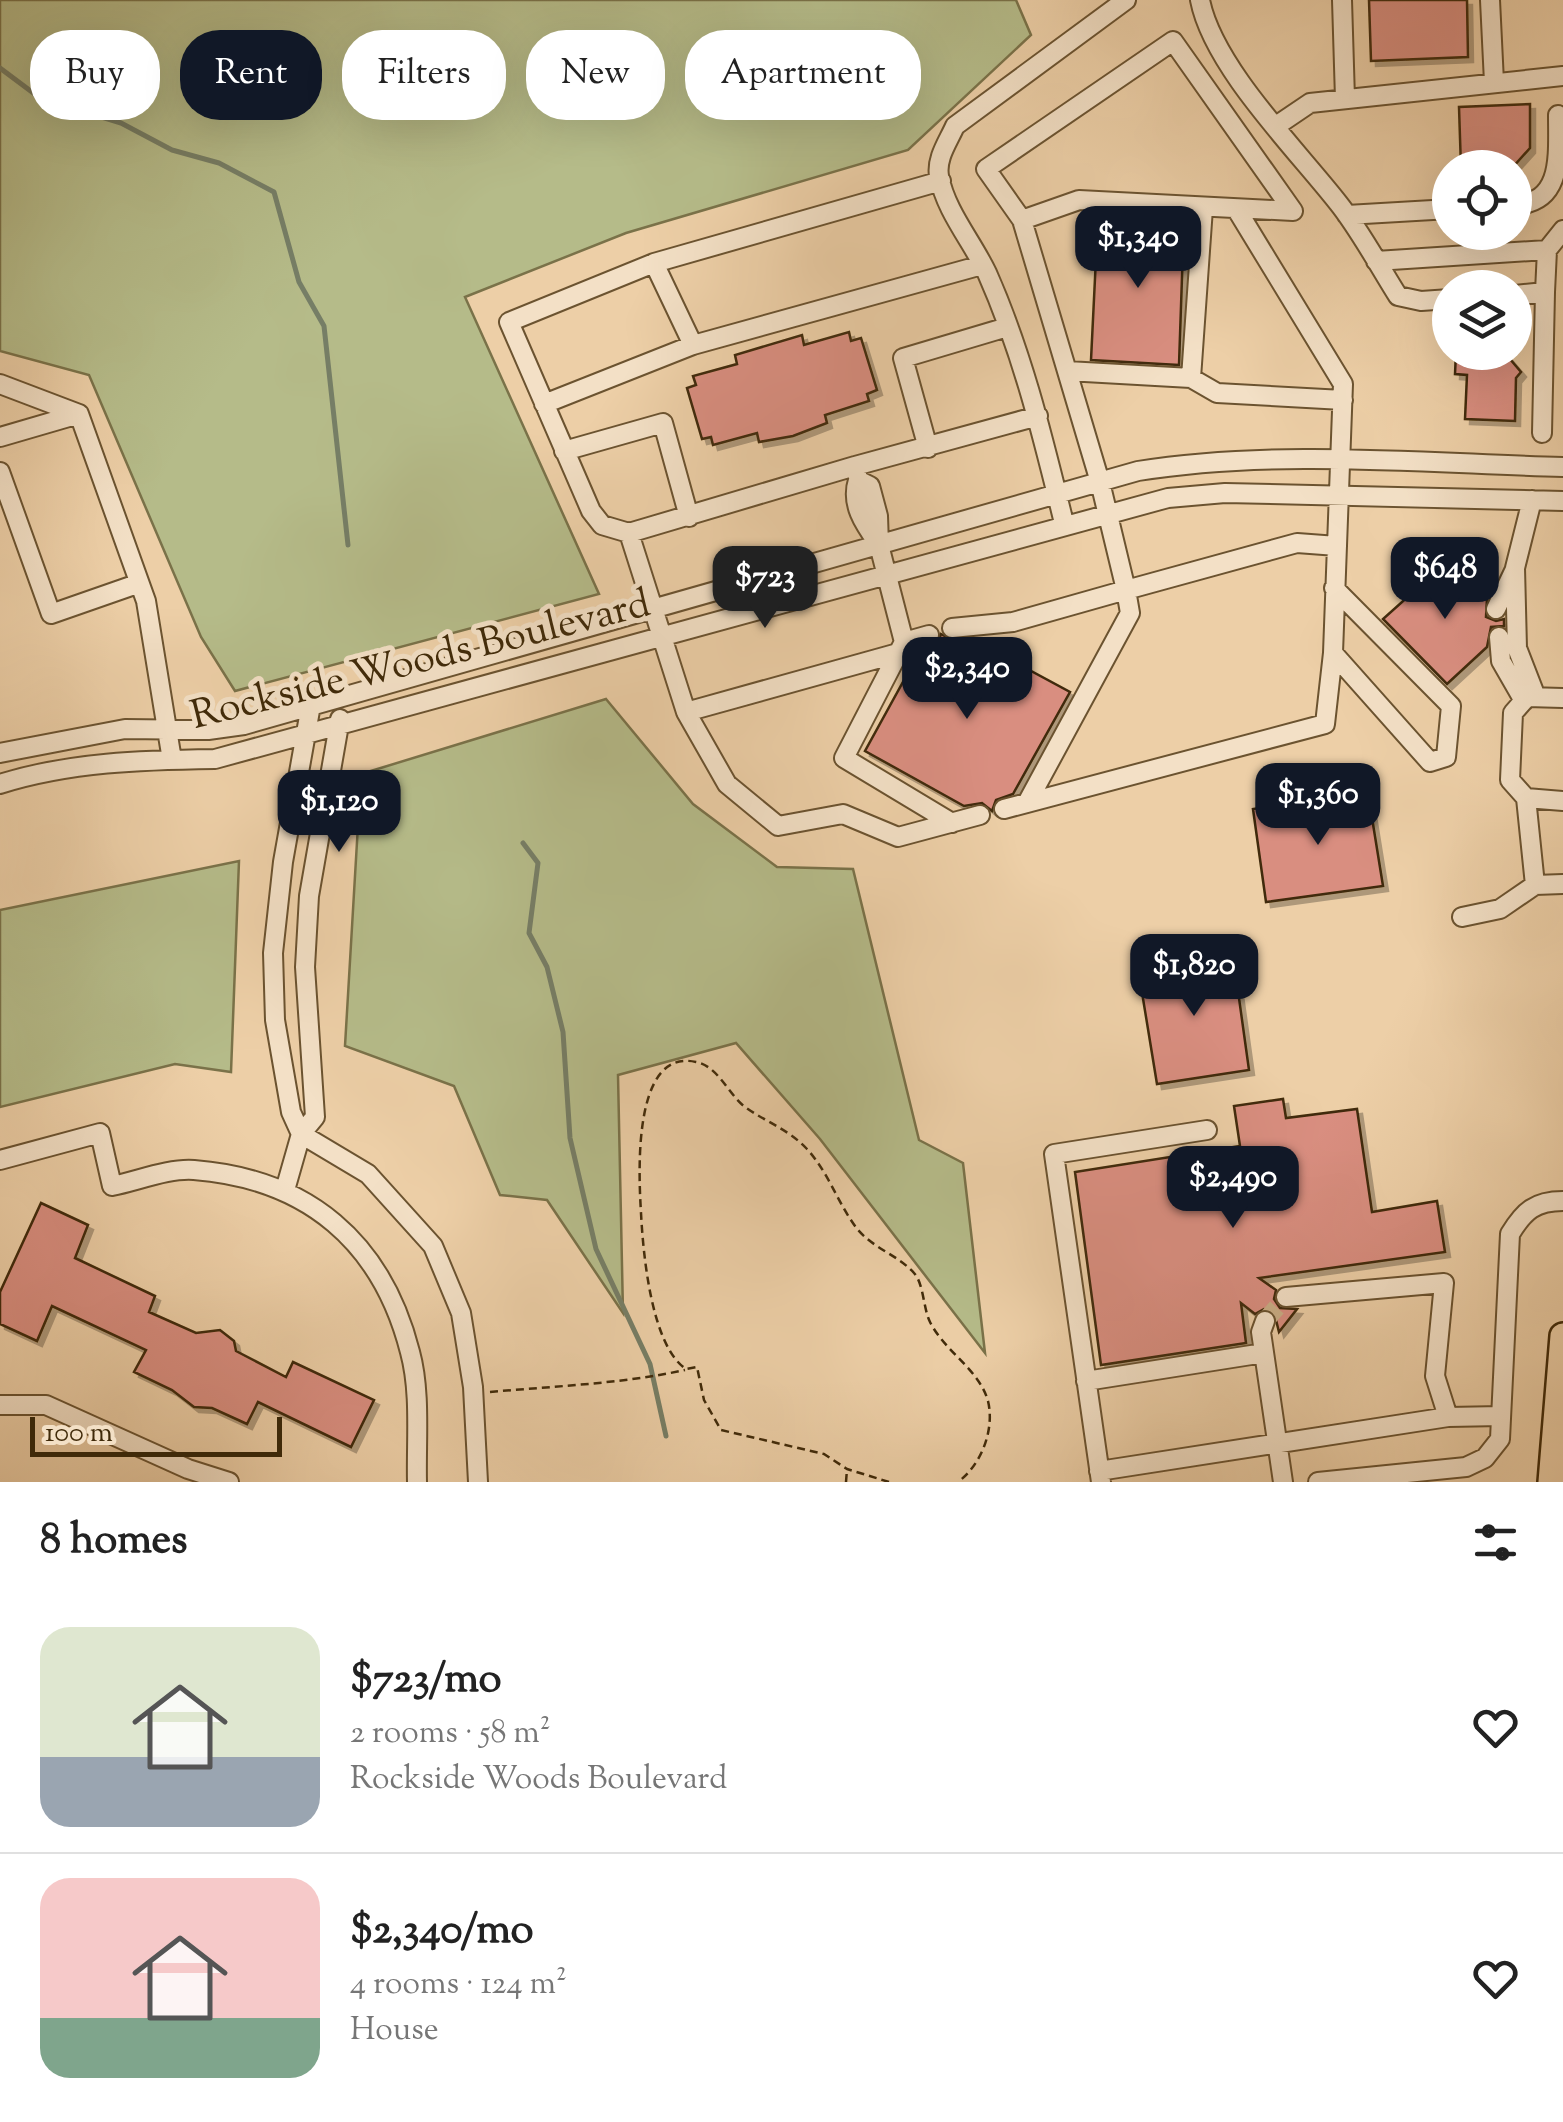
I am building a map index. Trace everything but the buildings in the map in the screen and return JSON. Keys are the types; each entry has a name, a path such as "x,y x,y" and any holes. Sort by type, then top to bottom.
{"highway":[{"path":"1551,1482 1563,1336"}],"street":[{"path":"1064,523 1038,416 1008,327 941,181 941,155 956,126 1126,0"},
{"path":"1200,0 1210,35 1346,215 1398,296 1432,301"},
{"path":"1342,0 1345,99"},
{"path":"1490,0 1494,82"},
{"path":"1022,220 1078,200 1294,212 1173,41 986,168 1022,220 1100,482 1130,613 1027,802"},
{"path":"1276,126 1310,103 1563,76"},
{"path":"1532,204 1546,196 1558,179 1558,115"},
{"path":"941,181 654,263 509,322 590,511 602,526 629,533 856,473 1038,416"},
{"path":"1542,433 1546,250 1562,230 1546,196"},
{"path":"1191,378 1203,208"},
{"path":"1004,809 1325,724 1333,652 1343,384 1334,362 1238,210"},
{"path":"1346,215 1432,210"},
{"path":"1376,261 1546,250"},
{"path":"654,263 693,345"},
{"path":"544,404 693,345 982,265"},
{"path":"1532,293 1545,292"},
{"path":"928,448 903,358 1008,327"},
{"path":"1067,371 1191,378 1217,393 1343,400"},
{"path":"0,384 79,414"},
{"path":"0,436 79,414"},
{"path":"79,414 146,601 170,728 172,760"},
{"path":"564,451 663,423 689,517"},
{"name":"Rockside Woods Boulevard","path":"0,753 94,732 244,725 1100,482 1181,464 1342,460 1563,468"},
{"path":"0,472 52,614 137,584"},
{"path":"856,473 870,486 878,516 879,545 901,647 844,758 952,823"},
{"name":"Rockside Woods Boulevard","path":"0,784 38,772 216,759 1064,523 1168,498 1225,493 1563,501"},
{"path":"1530,699 1516,648 1516,568 1532,500"},
{"path":"629,533 686,712 727,784 778,826 842,814 898,838 980,815"},
{"path":"952,628 1012,622 1297,544 1336,546"},
{"path":"1496,608 1516,568"},
{"path":"1333,652 1430,762 1446,757 1451,706 1334,588"},
{"path":"686,712 901,647 928,634"},
{"path":"1499,636 1501,661 1530,699"},
{"path":"285,1190 301,1134 315,1117 308,1015 308,896 340,725 340,698"},
{"path":"1535,884 1526,798 1510,780 1513,713 1530,699 1563,698"},
{"path":"312,705 276,911 272,972 274,1020 291,1112 301,1134 368,1174 433,1246 461,1314 474,1393 478,1482"},
{"path":"1526,798 1563,801"},
{"path":"1462,916 1500,908 1535,884 1563,884"},
{"path":"274,1020 308,1015"},
{"path":"1207,1130 1054,1154 1100,1476 1448,1417 1501,1416"},
{"path":"0,1160 100,1132 112,1186 192,1170 285,1190 308,1201 350,1233 390,1294 412,1355 417,1482"},
{"path":"1318,1482 1466,1468 1485,1458 1500,1439 1510,1234 1524,1211 1545,1201 1563,1201"},
{"path":"1286,1297 1444,1283 1436,1376 1448,1417"},
{"path":"1265,1321 1264,1353 1283,1482"},
{"path":"1086,1380 1264,1353"},
{"path":"0,1405 46,1405 184,1475 229,1482"}],"path":[{"path":"686,1369 671,1353 644,1260 639,1140 641,1113 650,1092 679,1063 694,1061 709,1068 741,1104 779,1124 808,1151 868,1241 916,1275 930,1323 974,1376 988,1403 982,1453 976,1466 958,1482"},
{"path":"474,1393 627,1382 697,1367 704,1400 721,1430 824,1454 847,1469 889,1482"},
{"path":"846,1482 847,1469"}],"green space":[{"path":"0,0 1016,0 1031,35 908,150 626,233 465,297 599,594 235,691 201,637 89,375 0,351"},
{"path":"606,699 693,804 777,867 853,869 919,1140 963,1163 985,1353 820,1139 736,1043 618,1075 623,1313 547,1200 500,1195 454,1086 345,1046 361,774"},
{"path":"239,861 231,1072 175,1064 0,1107 0,910"}],"waterway":[{"path":"0,68 40,98 121,123 172,150 219,163 274,192 299,282 324,326 348,545"},
{"path":"523,843 538,863 529,933 547,967 563,1032 570,1138 596,1249 650,1364 666,1436"}],"tunnel":[{"path":"1265,1321 1286,1297"}]}
